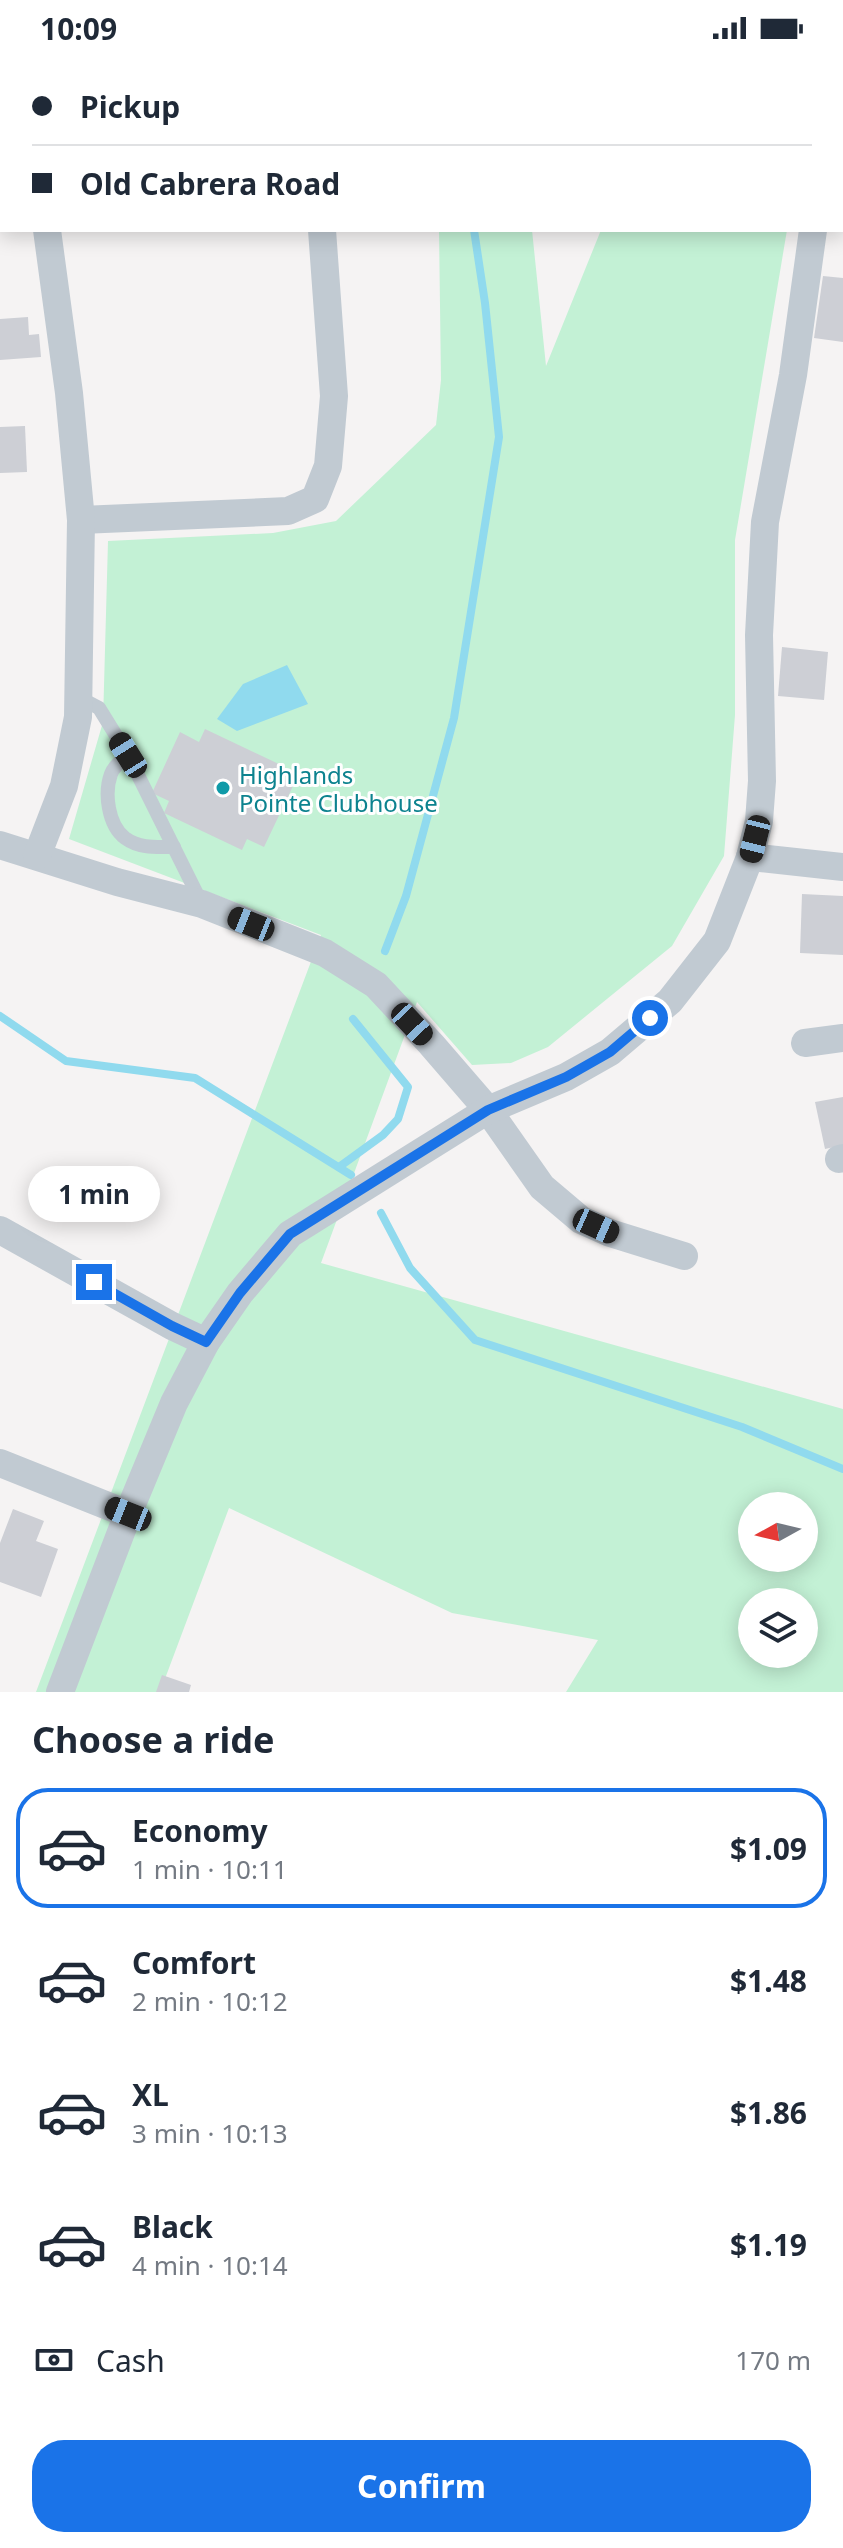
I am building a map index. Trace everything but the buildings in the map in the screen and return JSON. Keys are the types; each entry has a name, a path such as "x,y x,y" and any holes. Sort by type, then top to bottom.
{"street":[{"path":"37,856 64,786 78,717 81,520 69,393 47,232"},
{"path":"81,520 288,511 315,499 328,466 334,396 322,232"},
{"path":"60,1692 174,1403 206,1342 240,1293 290,1234 488,1110 566,1077 610,1052 670,1001 717,941 750,857 759,821 762,781 759,635 765,522 793,375 813,232"},
{"path":"0,845 117,882 202,904 325,953 376,985 488,1110 542,1187 581,1220 610,1233 684,1256"},
{"path":"750,857 843,867"},
{"path":"805,1043 843,1038"},
{"path":"0,1230 206,1342"},
{"path":"0,1463 128,1514"}],"lane":[{"path":"78,697 99,708 128,755 202,904"},
{"path":"128,755 111,772 108,791 110,811 117,828 125,838 148,848 174,847"}],"green space":[{"path":"439,232 532,232 546,366 600,232 787,232 735,540 735,715 724,856 672,946 548,1047 511,1063 472,1065 417,1002 321,1263 843,1409 843,1692 566,1692 598,1640 452,1613 229,1508 160,1692 36,1692 321,935 69,839 103,722 108,541 273,533 336,521 436,425 441,380"}],"water":[{"path":"287,665 308,704 237,731 217,719 243,684"}],"waterway":[{"path":"385,951 406,896 454,718 499,437 474,232"},
{"path":"0,1016 66,1061 195,1078 351,1175"},
{"path":"339,1167 383,1135 398,1119 408,1087 353,1019"},
{"path":"381,1213 410,1268 475,1340 742,1427 843,1469"}],"place":[{"name":"Highlands Pointe Clubhouse","path":"223,788"}],"route":[{"path":"94,1282 206,1342 240,1293 290,1234 376,1177 488,1110 566,1077 610,1052 650,1018"}]}
